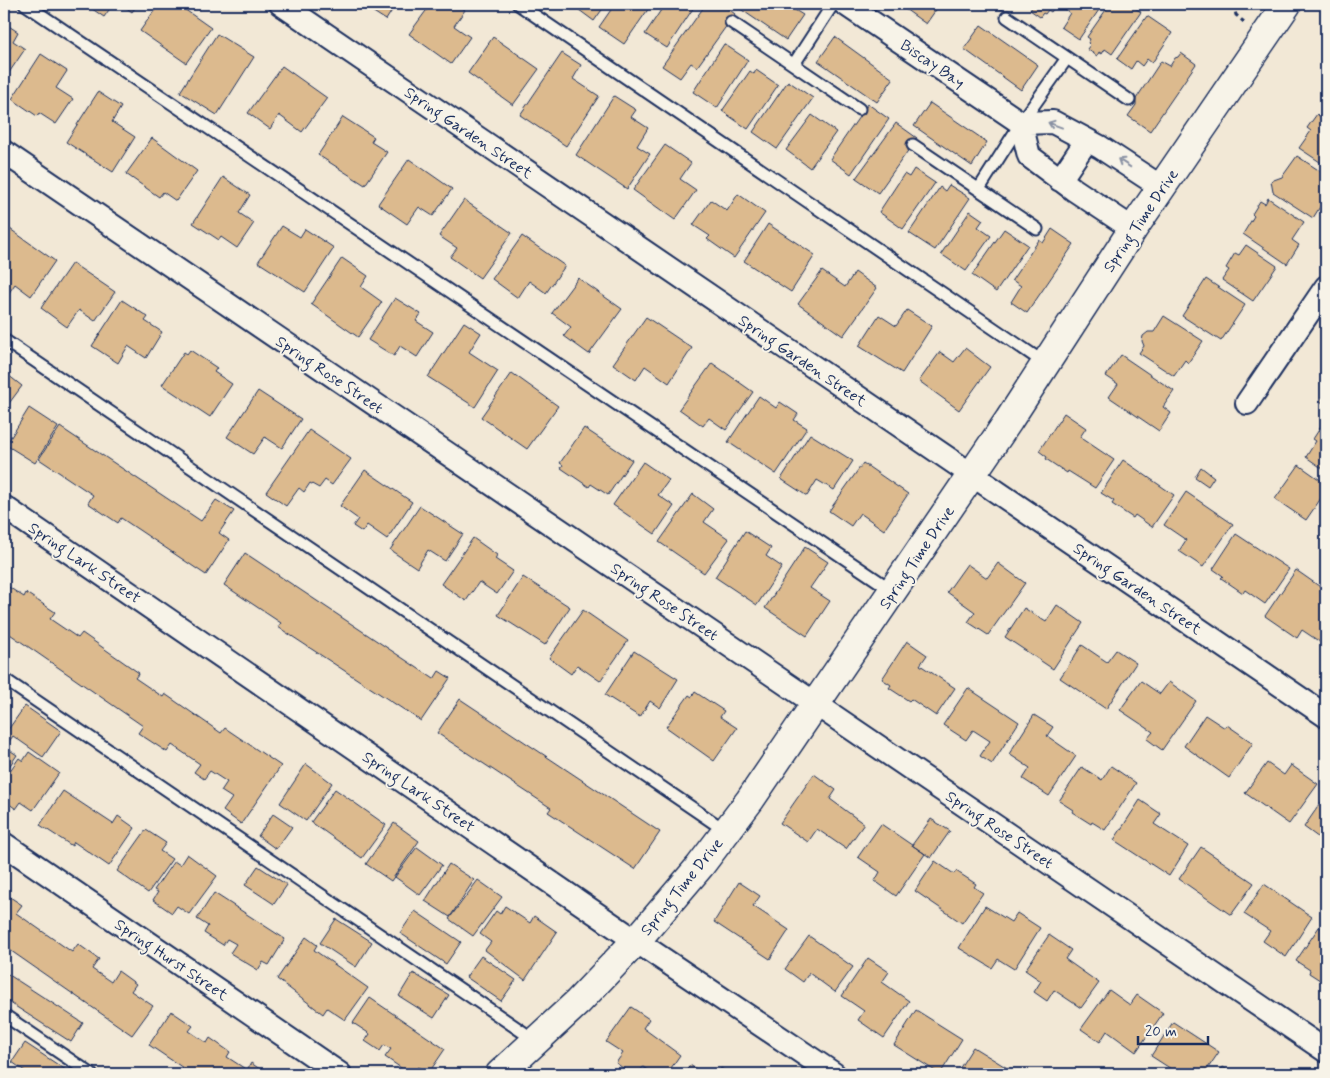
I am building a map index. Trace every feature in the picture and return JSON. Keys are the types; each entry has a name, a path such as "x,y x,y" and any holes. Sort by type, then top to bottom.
{"street":[{"name":"Spring Garden Street","path":"281,4 1326,716"},
{"name":"Biscay Bay","path":"845,4 1021,123"},
{"name":"Spring Time Drive","path":"500,1074 578,1002 636,941 672,900 750,800 1046,364 1161,187 1287,4"},
{"path":"1133,229 1060,180 1029,156 1021,123 1052,122 1087,140 1161,187"},
{"path":"1060,180 1087,140"},
{"name":"Spring Rose Street","path":"4,152 1326,1051"},
{"path":"1248,403 1326,287"},
{"name":"Spring Lark Street","path":"4,507 636,941 834,1074"},
{"name":"Spring Hurst Street","path":"4,844 340,1074"}],"lane":[{"path":"25,4 893,591"},
{"path":"518,4 1046,364"},
{"path":"794,64 833,4"},
{"path":"1007,17 1129,100"},
{"path":"731,22 859,109"},
{"path":"979,190 1021,123 1066,58"},
{"path":"913,145 1037,229"},
{"path":"4,340 726,832"},
{"path":"4,679 536,1041"},
{"path":"4,1015 91,1074"}],"path":[{"path":"1233,4 1236,15 1245,23"}],"building":[{"path":"85,4 113,4 104,17"},
{"path":"121,4 138,4 132,12"},
{"path":"159,4 177,4 211,28 186,63 140,31"},
{"path":"361,4 396,4 386,20"},
{"path":"431,4 456,4 465,10 454,26 470,37 451,64 409,34"},
{"path":"571,4 606,4 594,21"},
{"path":"615,4 643,4 649,8 624,44 599,27"},
{"path":"665,4 696,4 667,48 645,34"},
{"path":"706,4 722,4 735,14 697,67 691,63 680,78 662,66"},
{"path":"733,4 785,4 803,15 786,40"},
{"path":"898,4 940,4 926,24"},
{"path":"992,4 1006,4 1002,10"},
{"path":"1032,4 1057,4 1051,12 1048,10 1040,17 1030,10 1033,6"},
{"path":"1065,4 1103,4 1079,39 1061,27 1070,13 1063,8"},
{"path":"1110,4 1129,4 1141,12 1112,54 1105,49 1102,54 1099,52 1097,56 1087,49 1090,45 1088,43 1090,39 1087,37"},
{"path":"1147,16 1172,33 1152,63 1147,59 1142,66 1136,61 1131,69 1117,59"},
{"path":"4,23 18,32 13,41 25,49 4,80"},
{"path":"981,25 1038,65 1021,90 964,49"},
{"path":"217,34 254,57 217,115 180,92"},
{"path":"493,37 539,69 513,105 468,73"},
{"path":"835,37 893,79 877,102 818,61"},
{"path":"724,44 748,60 717,108 693,92"},
{"path":"562,53 581,65 573,79 599,96 566,146 520,115"},
{"path":"1181,53 1196,64 1150,131 1128,116 1136,105 1136,99 1161,61 1170,66"},
{"path":"41,54 67,71 56,88 73,99 56,124 39,113 37,116 12,99"},
{"path":"282,66 327,98 302,132 279,115 270,129 248,113"},
{"path":"756,70 778,85 748,129 722,111 750,71 754,74"},
{"path":"788,81 813,98 777,149 753,132"},
{"path":"98,92 121,107 112,122 135,137 113,172 66,142"},
{"path":"614,96 636,110 631,117 648,128 637,146 650,154 627,189 576,155"},
{"path":"930,103 987,142 972,166 914,126"},
{"path":"868,104 889,119 851,174 830,159"},
{"path":"1324,111 1326,112 1326,166 1299,148 1311,131 1307,128 1317,114 1320,117"},
{"path":"812,115 836,132 810,168 786,150"},
{"path":"343,117 374,137 371,142 387,152 365,185 318,155"},
{"path":"896,123 917,138 878,193 856,178"},
{"path":"152,138 197,171 176,201 163,192 159,197 126,174"},
{"path":"665,145 691,163 680,179 696,190 675,220 633,190"},
{"path":"1297,156 1326,175 1326,202 1323,202 1313,218 1273,192 1271,181 1282,177"},
{"path":"409,159 452,189 433,216 419,207 407,224 378,204"},
{"path":"914,169 935,183 903,229 879,212 904,174 909,177"},
{"path":"223,177 250,195 239,213 254,223 237,248 221,237 219,240 193,223"},
{"path":"949,185 970,198 935,250 909,233 940,187 945,191"},
{"path":"738,194 765,213 734,258 707,239 710,236 693,225 711,200 727,211"},
{"path":"1268,198 1304,222 1292,240 1299,245 1287,264 1243,234 1254,216 1252,214 1260,201 1265,204"},
{"path":"464,200 512,233 480,278 450,257 457,248 439,236"},
{"path":"970,211 983,220 978,227 991,236 966,271 941,254"},
{"path":"768,224 815,255 791,292 744,261"},
{"path":"282,226 300,237 305,229 334,248 305,292 258,262"},
{"path":"10,229 55,261 31,296 15,284 6,297 4,295 4,238"},
{"path":"1004,229 1028,245 996,292 972,275"},
{"path":"1052,229 1074,244 1027,313 1011,302 1021,286 1012,280 1039,240 1043,243"},
{"path":"522,236 565,266 546,293 529,281 518,298 492,279"},
{"path":"1246,245 1277,266 1253,301 1222,280 1229,270 1226,268 1235,253 1239,255"},
{"path":"342,258 368,276 361,287 382,302 358,337 311,304"},
{"path":"72,263 115,292 95,321 79,310 67,327 41,308"},
{"path":"822,271 845,287 855,272 877,288 843,336 798,304"},
{"path":"578,278 622,309 589,354 564,336 571,327 552,313"},
{"path":"1206,279 1245,305 1221,341 1182,316"},
{"path":"395,298 421,314 416,321 433,332 417,357 400,346 394,356 368,340"},
{"path":"122,300 148,317 145,321 162,332 146,358 128,346 118,363 92,346"},
{"path":"907,310 932,326 902,373 859,346 879,315 896,326"},
{"path":"1164,316 1203,341 1188,363 1185,360 1174,376 1139,353 1144,346 1143,336 1148,332 1154,332"},
{"path":"646,317 692,348 669,383 645,366 636,380 613,364"},
{"path":"464,322 481,333 469,352 498,371 475,407 428,377"},
{"path":"965,348 990,367 959,410 919,381 940,352 954,362"},
{"path":"190,350 217,368 214,372 232,384 210,417 162,385 184,352 187,354"},
{"path":"1121,355 1174,391 1163,407 1171,413 1159,431 1109,397 1118,384 1106,376"},
{"path":"712,363 753,392 726,430 709,418 703,426 679,409"},
{"path":"512,373 558,406 527,449 481,417"},
{"path":"8,375 22,386 4,410 4,380"},
{"path":"1326,390 1326,405 1320,401"},
{"path":"258,391 301,419 282,448 265,437 253,454 227,437"},
{"path":"759,396 776,408 780,402 798,414 794,420 807,428 776,474 728,442"},
{"path":"29,408 58,427 35,463 6,445"},
{"path":"1064,413 1086,428 1080,437 1114,460 1095,488 1068,471 1067,473 1046,459 1047,457 1039,451"},
{"path":"1326,419 1326,471 1306,457 1316,441 1313,439"},
{"path":"60,427 201,521 216,500 234,511 219,533 229,540 206,575 121,518 118,523 88,503 93,495 39,459"},
{"path":"584,428 632,460 608,495 591,484 589,487 561,468 563,465 560,463"},
{"path":"309,430 351,459 332,485 325,480 319,488 310,483 304,492 299,488 286,506 266,492"},
{"path":"810,434 853,461 834,490 817,480 807,496 781,479"},
{"path":"1123,460 1174,495 1152,527 1135,515 1133,518 1112,504 1114,501 1101,493"},
{"path":"643,462 669,480 658,495 674,506 655,534 613,505"},
{"path":"863,463 908,494 884,530 860,513 851,526 829,511"},
{"path":"1299,465 1326,484 1326,491 1306,520 1275,499"},
{"path":"1201,467 1214,477 1208,486 1195,477"},
{"path":"365,470 412,502 387,539 367,525 362,532 353,526 358,519 340,506"},
{"path":"1186,492 1233,524 1203,567 1179,551 1186,540 1164,525"},
{"path":"693,494 713,509 704,522 729,539 704,573 659,542"},
{"path":"420,506 463,534 445,561 428,550 417,568 390,550"},
{"path":"745,531 771,548 766,556 782,567 757,605 715,577"},
{"path":"1236,534 1289,569 1265,604 1245,590 1243,593 1221,578 1223,576 1213,569"},
{"path":"473,538 497,555 495,559 513,571 497,594 479,582 466,601 441,584"},
{"path":"805,547 828,562 810,588 830,601 807,636 765,608"},
{"path":"245,553 434,679 439,671 450,678 421,721 278,627 281,623 224,585"},
{"path":"998,563 1025,583 988,635 968,622 975,612 947,592 967,564 987,578"},
{"path":"1296,570 1326,591 1326,646 1302,630 1297,638 1265,616"},
{"path":"523,577 570,607 545,645 498,615"},
{"path":"4,584 24,597 26,593 55,612 50,619 78,638 82,633 139,673 135,678 163,697 165,694 221,733 225,728 281,766 241,824 223,811 232,798 221,791 227,782 210,771 204,779 194,772 200,764 172,745 167,752 138,733 143,726 4,630"},
{"path":"1057,605 1083,623 1053,669 1005,637 1024,608 1046,622"},
{"path":"583,610 628,641 600,681 577,665 571,674 549,658"},
{"path":"907,641 927,655 920,665 955,688 936,716 911,699 909,701 889,688 891,685 882,679"},
{"path":"1082,645 1107,662 1116,650 1136,663 1106,709 1060,678"},
{"path":"634,651 678,679 660,708 650,701 640,717 605,695"},
{"path":"1141,681 1160,694 1169,682 1196,701 1162,750 1147,739 1153,732 1120,710"},
{"path":"968,688 1019,722 992,764 980,756 990,741 973,730 966,740 943,725"},
{"path":"695,692 724,711 720,717 737,728 714,761 666,727 689,695 692,697"},
{"path":"460,699 660,832 635,869 548,812 551,808 437,733"},
{"path":"25,706 61,731 43,757 13,736 5,747 17,755 4,774 4,733"},
{"path":"1034,715 1053,727 1047,736 1076,756 1049,796 1023,779 1030,768 1009,754"},
{"path":"1205,715 1225,728 1227,725 1253,743 1229,778 1184,746"},
{"path":"29,752 59,773 33,810 21,802 16,809 4,800 4,779 19,758 23,761"},
{"path":"1267,763 1284,775 1291,765 1318,784 1289,824 1245,793"},
{"path":"306,764 332,783 306,821 280,803"},
{"path":"1111,766 1136,783 1105,830 1092,822 1091,824 1059,801 1082,767 1102,780"},
{"path":"814,774 836,790 830,799 864,824 846,849 817,829 808,842 780,823"},
{"path":"335,789 386,825 362,858 311,822"},
{"path":"63,791 113,824 118,816 135,828 109,866 74,842 72,846 40,825"},
{"path":"1326,795 1326,843 1304,827"},
{"path":"1140,800 1161,814 1154,824 1188,846 1169,876 1114,840"},
{"path":"273,814 292,827 276,849 258,836"},
{"path":"931,819 950,831 931,858 912,845"},
{"path":"394,823 419,841 391,881 366,864"},
{"path":"881,824 925,854 896,896 875,881 880,872 858,857"},
{"path":"146,830 166,843 160,851 172,859 148,893 117,871"},
{"path":"417,847 442,865 420,895 395,877"},
{"path":"1201,847 1254,883 1231,915 1179,879"},
{"path":"187,854 217,876 189,914 177,906 172,913 153,900 158,892 154,890 174,861 180,865"},
{"path":"935,861 954,874 956,871 976,884 974,887 983,893 962,923 915,891"},
{"path":"449,864 474,880 450,917 425,901"},
{"path":"258,866 287,885 274,904 245,885"},
{"path":"478,880 502,897 473,936 449,919"},
{"path":"739,882 760,896 753,906 789,930 770,959 714,922"},
{"path":"1264,884 1312,917 1286,957 1263,941 1270,931 1244,914"},
{"path":"4,893 22,905 16,913 72,952 78,944 99,959 92,969 111,982 118,971 136,984 131,991 153,1006 132,1035 4,946"},
{"path":"214,893 285,939 269,965 263,962 258,970 230,953 236,944 227,939 223,945 204,933 208,926 197,919"},
{"path":"505,906 530,923 534,916 557,932 525,980 485,950 491,942 480,934 496,911 500,914"},
{"path":"985,906 1011,922 1017,913 1040,928 1014,969 998,959 992,968 959,948"},
{"path":"415,911 461,942 446,964 400,933"},
{"path":"336,919 372,942 356,967 320,943"},
{"path":"1319,927 1326,932 1326,984 1309,973 1310,970 1296,961"},
{"path":"1049,935 1071,950 1065,959 1099,983 1081,1008 1054,990 1047,1001 1034,992 1041,981 1025,970"},
{"path":"809,936 853,967 835,992 809,973 803,982 785,969"},
{"path":"306,937 317,945 314,950 368,988 345,1020 327,1008 323,1014 277,979"},
{"path":"481,956 516,980 501,1001 466,977"},
{"path":"868,958 889,972 882,982 909,1001 884,1038 858,1020 864,1011 842,996"},
{"path":"6,973 83,1023 71,1042 4,999 4,976"},
{"path":"413,973 449,995 434,1018 399,996"},
{"path":"1109,990 1130,1005 1137,995 1163,1013 1136,1052 1107,1031 1100,1042 1081,1029"},
{"path":"370,998 445,1049 428,1074 418,1067 413,1074 410,1074 385,1057 391,1049 384,1045 380,1051 365,1041 370,1034 353,1023"},
{"path":"631,1007 649,1019 643,1028 680,1055 667,1074 654,1074 643,1067 638,1074 631,1074 616,1063 623,1053 606,1042"},
{"path":"916,1010 962,1039 940,1074 894,1045"},
{"path":"171,1011 193,1026 189,1031 207,1043 210,1038 230,1052 227,1057 247,1070 251,1063 267,1074 192,1074 149,1045"},
{"path":"1173,1022 1219,1052 1204,1074 1179,1074 1151,1056"},
{"path":"25,1043 72,1074 29,1074 12,1062"},
{"path":"973,1047 1017,1074 956,1074"},
{"path":"690,1065 703,1074 684,1074"},
{"path":"1223,1067 1233,1074 1218,1074"},
{"path":"721,1068 730,1074 717,1074"}]}
